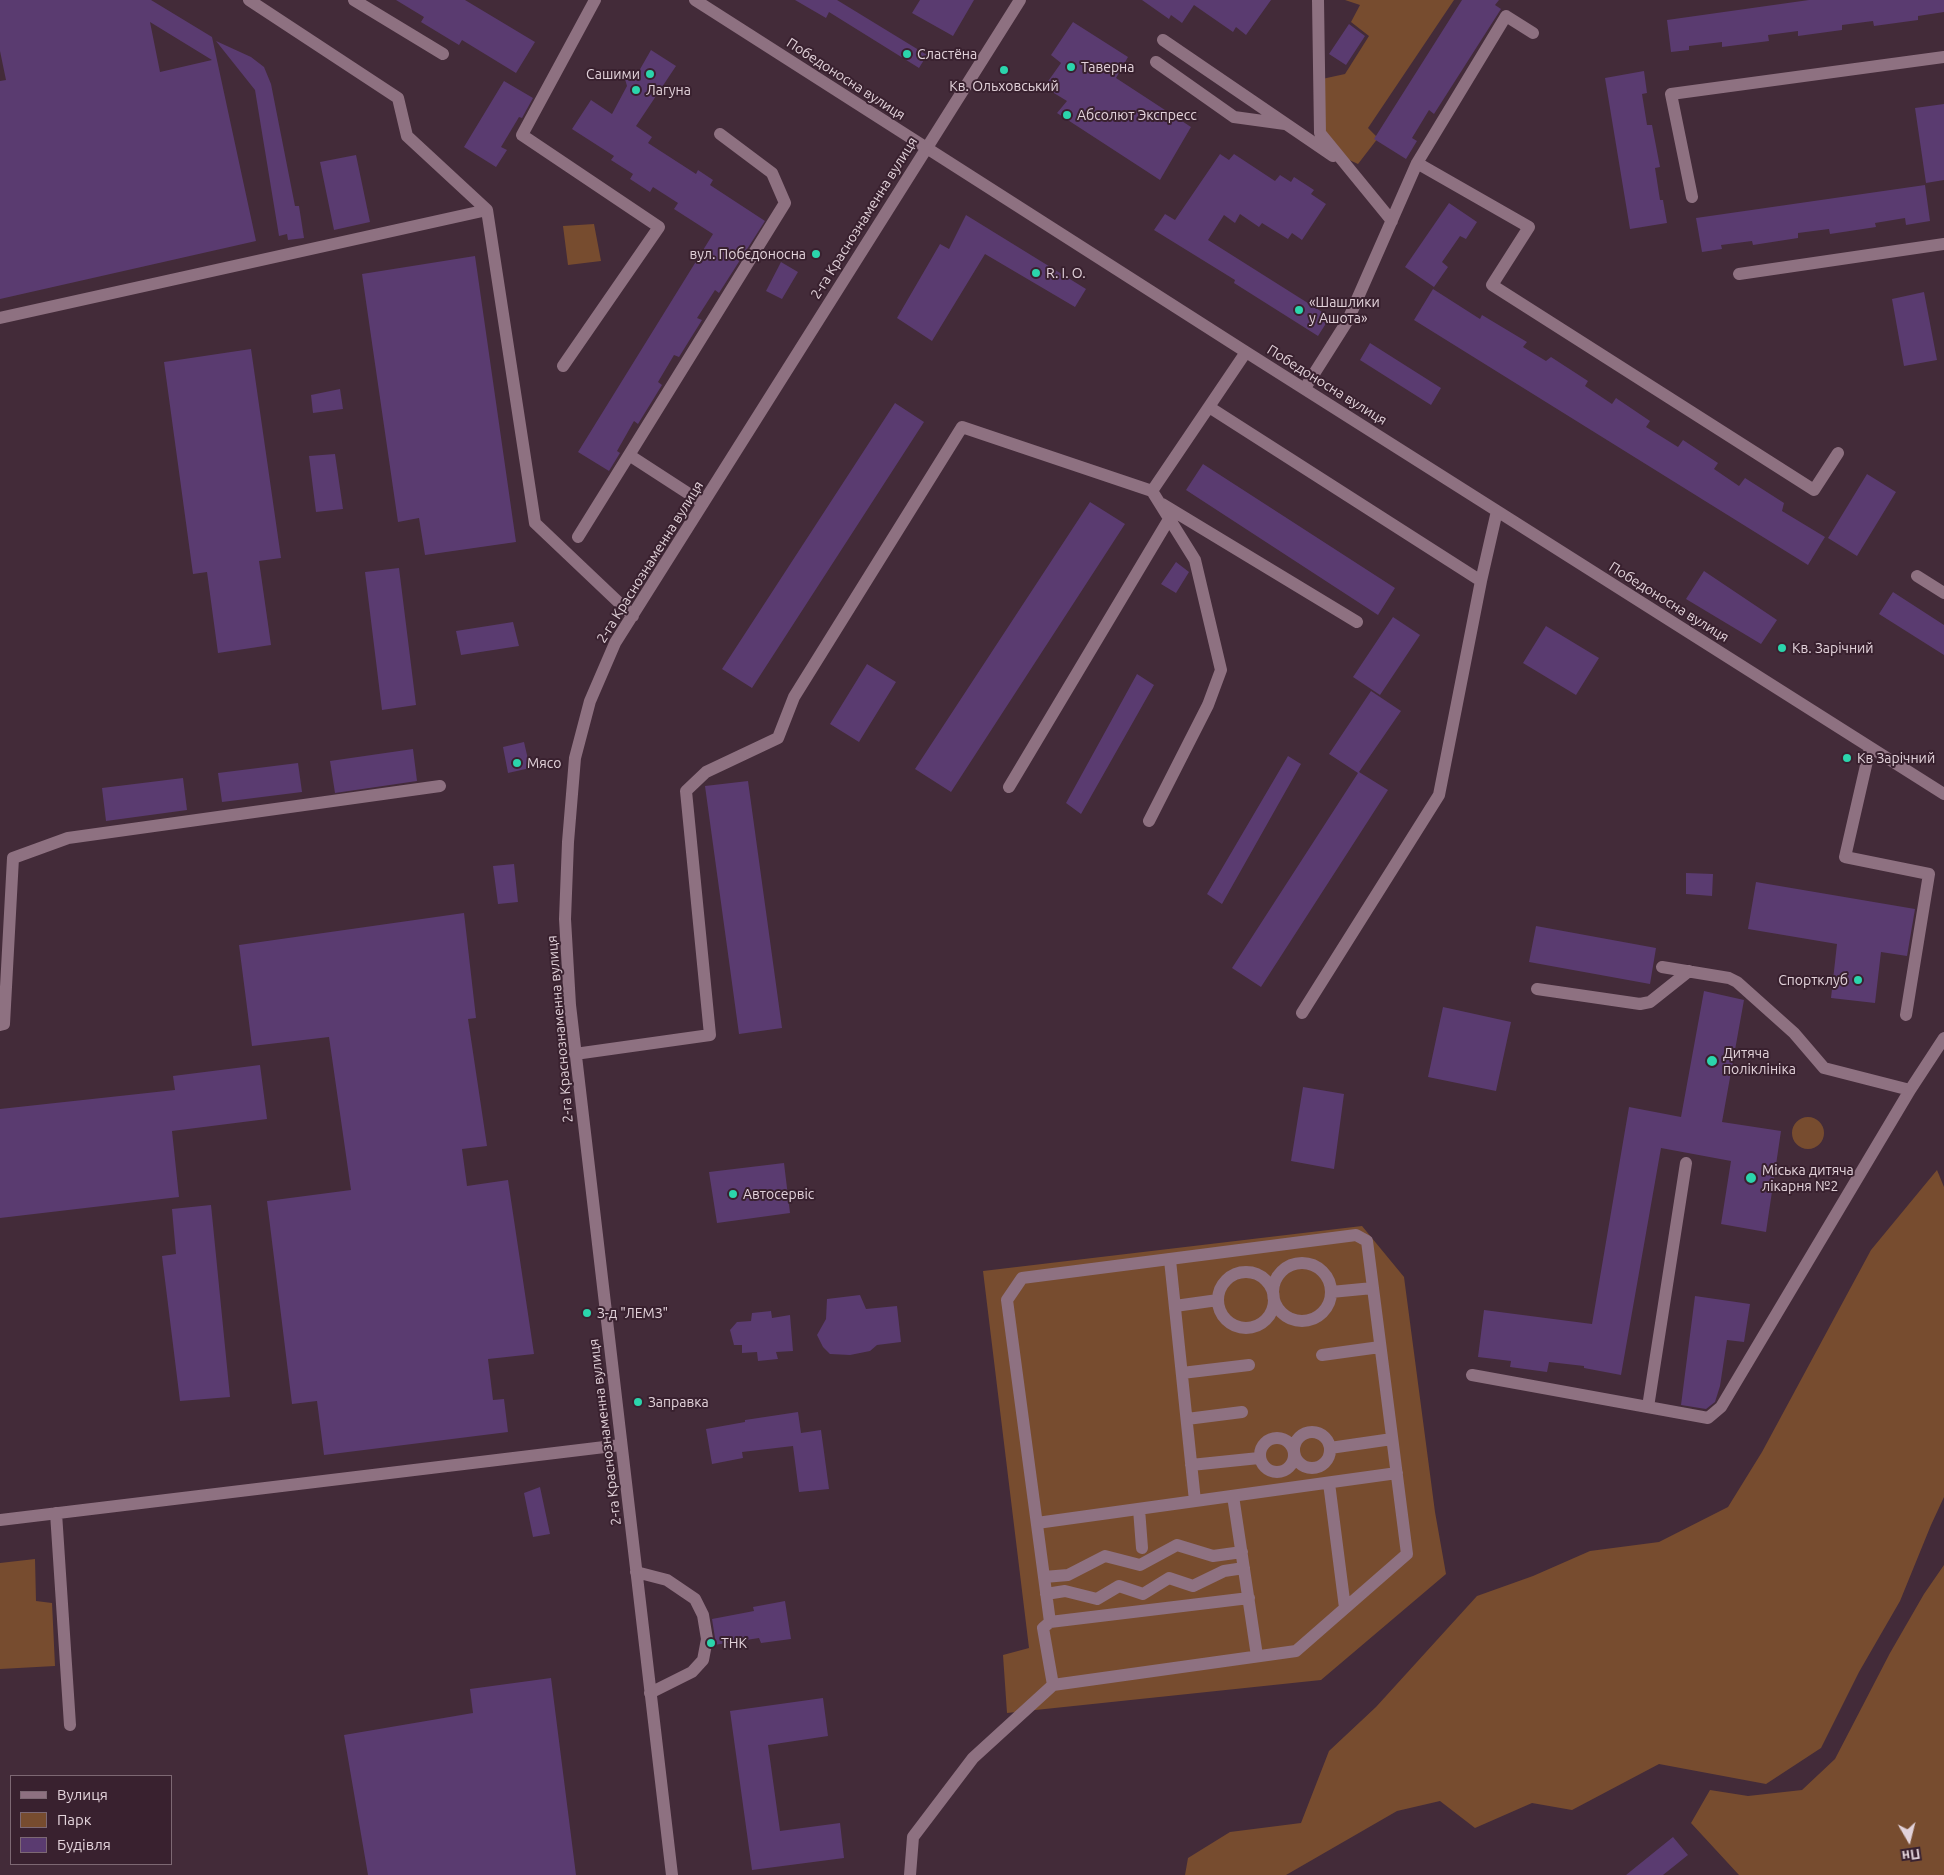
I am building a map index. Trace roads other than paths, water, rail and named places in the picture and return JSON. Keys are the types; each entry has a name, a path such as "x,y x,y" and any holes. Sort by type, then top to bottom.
{"street":[{"path":"249,0 398,98 407,136 486,210 535,523 632,616"},
{"path":"354,0 442,54"},
{"path":"563,366 659,227 522,135 595,0"},
{"name":"Победоносна вулиця","path":"695,0 1944,794"},
{"name":"2-га Краснознаменна вулиця","path":"672,1875 570,1004 565,919 568,842 575,758 590,701 615,644 1020,0"},
{"path":"1318,0 1320,133 1392,221"},
{"path":"1305,388 1348,320 1417,163 1506,16 1533,33"},
{"path":"1163,40 1345,164"},
{"path":"1692,198 1670,94 1944,57"},
{"path":"1156,62 1234,117 1287,125"},
{"path":"578,537 786,202 772,173 720,134"},
{"path":"1417,163 1529,228 1492,285 1814,490 1838,453"},
{"path":"0,318 486,210"},
{"path":"1739,274 1944,244"},
{"path":"1152,492 1246,352"},
{"path":"1209,407 1481,582"},
{"path":"575,1054 710,1035 686,791 706,772 778,738 794,698 962,427 1152,492 1195,560 1221,670 1208,705 1149,821"},
{"path":"629,455 703,503"},
{"path":"1159,503 1357,622"},
{"path":"1302,1013 1439,794 1497,511"},
{"path":"1009,787 1169,518"},
{"path":"1917,576 1944,593"},
{"path":"1870,748 1846,857 1929,874 1906,1015"},
{"path":"0,1025 4,1024 13,858 68,838 440,786"},
{"path":"1662,967 1729,978 1737,982 1794,1033 1824,1068 1910,1090"},
{"path":"1537,989 1640,1004 1650,1002 1689,972"},
{"path":"1472,1374 1708,1418 1721,1407 1910,1090 1944,1038"},
{"path":"1648,1407 1686,1164"},
{"path":"910,1875 913,1837 973,1758 1053,1684 1296,1651 1407,1554 1367,1241 1356,1236 1022,1278 1007,1300 1050,1622"},
{"path":"1170,1260 1195,1502"},
{"path":"1298,1264 1308,1264 1317,1268 1329,1282 1331,1292 1325,1310 1310,1320 1291,1320 1277,1308 1274,1300 1272,1290 1280,1272 1298,1264"},
{"path":"1241,1273 1251,1273 1260,1276 1272,1290 1274,1300 1270,1316 1256,1327 1248,1328 1239,1328 1224,1318 1218,1300 1224,1282 1232,1276 1241,1273"},
{"path":"1331,1292 1373,1288"},
{"path":"1174,1306 1218,1300"},
{"path":"1322,1355 1380,1347"},
{"path":"1182,1373 1249,1365"},
{"path":"1187,1419 1242,1412"},
{"path":"1294,1454 1291,1466 1287,1470 1276,1473 1265,1468 1259,1458 1261,1447 1265,1442 1275,1438 1286,1440 1293,1449 1294,1454 1301,1464 1306,1466 1318,1466 1327,1459 1330,1448 1325,1437 1309,1432 1296,1442 1294,1454"},
{"path":"1330,1448 1392,1439"},
{"path":"0,1520 621,1445"},
{"path":"1192,1466 1259,1458"},
{"path":"1037,1523 1397,1474"},
{"path":"1329,1483 1345,1608"},
{"path":"1233,1496 1257,1656"},
{"path":"1139,1509 1142,1548"},
{"path":"56,1513 70,1725"},
{"path":"1044,1578 1068,1575 1105,1556 1140,1565 1177,1545 1213,1556 1242,1552"},
{"path":"1046,1594 1065,1591 1097,1598 1119,1586 1143,1594 1169,1578 1193,1586 1224,1571 1244,1568"},
{"path":"636,1572 668,1580 695,1599 703,1615 707,1639 703,1660 692,1672 650,1693"},
{"path":"1053,1684 1043,1628 1050,1622 1249,1598"}],"place":[{"name":"Сластёна","path":"907,54"},
{"name":"Таверна","path":"1071,67"},
{"name":"Кв. Ольховський","path":"1004,70"},
{"name":"Сашими","path":"650,74"},
{"name":"Лагуна","path":"636,90"},
{"name":"Абсолют Экспресс","path":"1067,115"},
{"name":"вул. Побєдоносна","path":"816,254"},
{"name":"R. I. O.","path":"1036,273"},
{"name":"«Шашлики у Ашота»","path":"1299,310"},
{"name":"Кв. Зарічний","path":"1782,648"},
{"name":"Кв Зарічний","path":"1847,758"},
{"name":"Мясо","path":"517,763"},
{"name":"Спортклуб","path":"1858,980"},
{"name":"Дитяча поліклініка","path":"1712,1061"},
{"name":"Міська дитяча лікарня №2","path":"1751,1178"},
{"name":"Автосервіс","path":"733,1194"},
{"name":"З-д \"ЛЕМЗ\"","path":"587,1313"},
{"name":"Заправка","path":"638,1402"},
{"name":"ТНК","path":"711,1643"}]}
